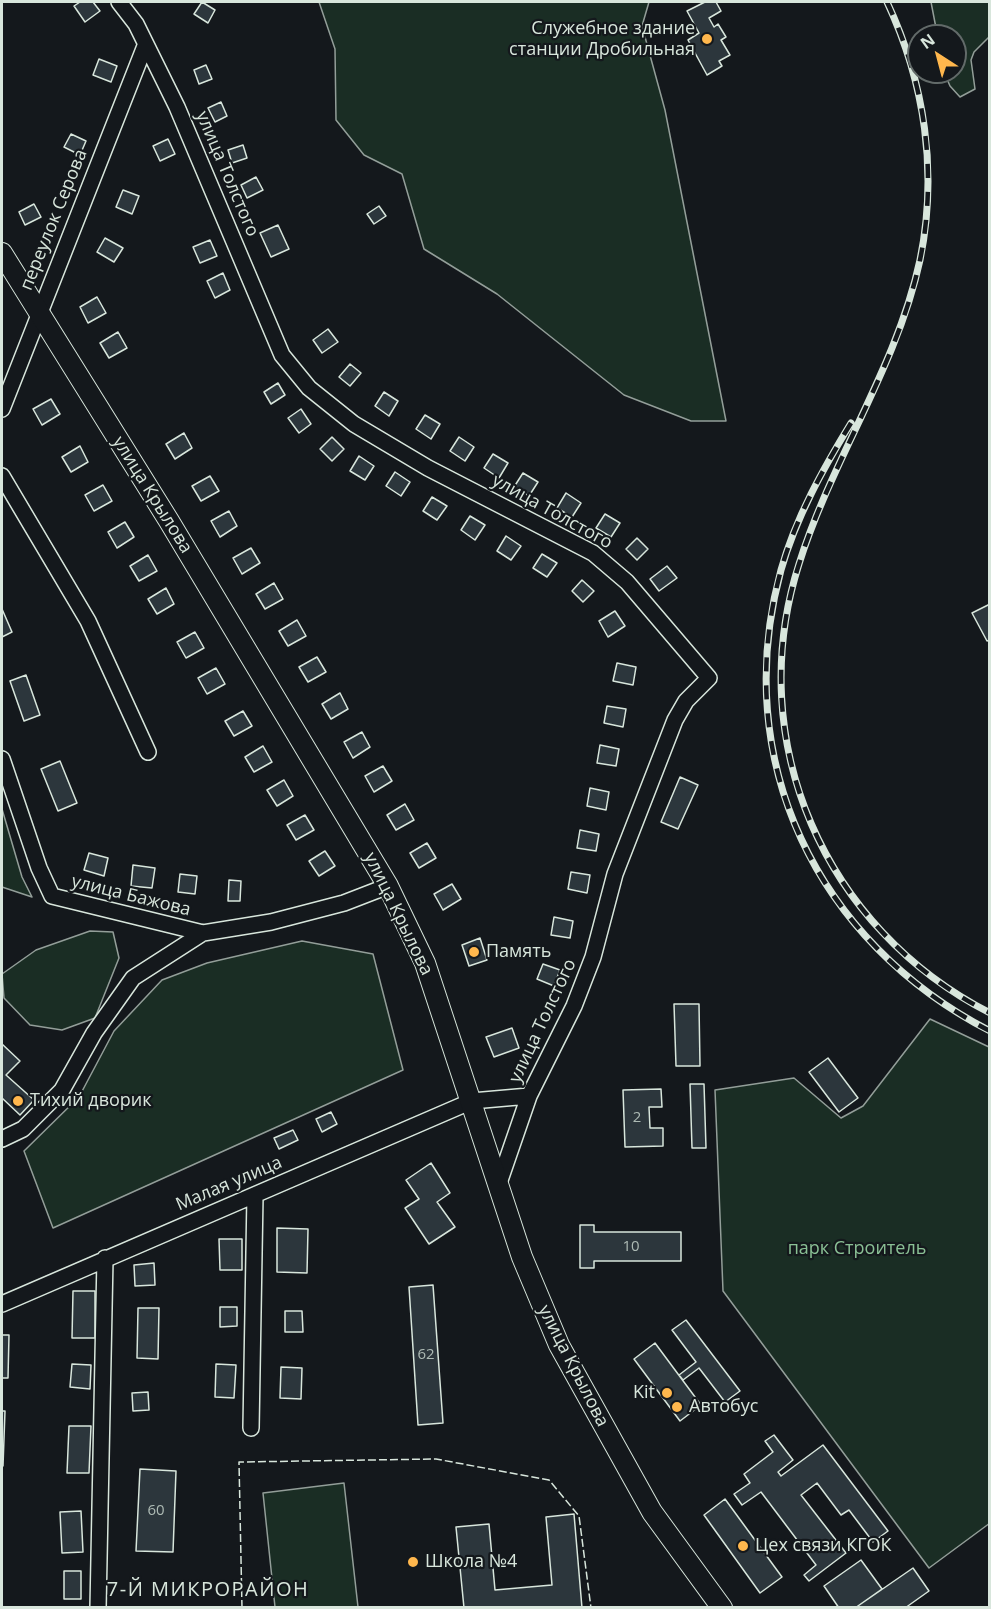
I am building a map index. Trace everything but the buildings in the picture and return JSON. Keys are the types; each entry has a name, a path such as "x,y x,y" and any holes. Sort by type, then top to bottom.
{"main road":[{"name":"улица Крылова","path":"2,253 388,886 425,963 522,1257 559,1345 593,1410 652,1512 723,1608"}],"street":[{"name":"улица Толстого","path":"119,2 136,24 177,106 282,355 309,388 354,424 428,468 593,553 627,582 709,678 686,701 675,720 615,874 593,957 574,1006 529,1096 499,1183"},
{"name":"переулок Серова","path":"2,409 145,46"},
{"path":"2,476 88,621 148,752"},
{"name":"улица Бажова","path":"2,759 39,868 52,896 204,933"},
{"path":"2,1139 23,1129 62,1090 94,1034 133,978 204,933 271,922 344,903 388,886"},
{"name":"Малая улица","path":"2,1304 472,1101 529,1096"},
{"path":"251,1428 255,1195"},
{"path":"98,1608 105,1258"}],"green space":[{"path":"319,2 649,2 642,26 665,110 726,421 691,421 624,395 497,294 424,249 402,174 364,155 336,120 335,49"},
{"path":"931,2 989,2 989,37 974,52 971,60 975,89 960,97 949,84 967,84 967,24 935,24"},
{"path":"2,809 22,877 32,897 2,887"},
{"path":"90,931 113,932 119,958 95,1018 62,1030 30,1025 4,998 2,974 36,950"},
{"path":"302,941 373,954 403,1070 53,1228 24,1151 79,1097 114,1031 162,980 207,963"},
{"name":"парк Строитель","path":"930,1019 989,1047 990,1523 929,1568 723,1291 715,1090 794,1078 841,1118 863,1106"},
{"path":"344,1483 358,1607 275,1607 263,1493"}],"railway":[{"path":"887,2 911,64 919,96 927,161 928,194 925,227 910,300 896,338 828,488 799,564 784,631 782,697 791,762 811,824 842,881 883,932 932,977 990,1013"},
{"path":"851,423 811,494 794,531 781,570 768,641 767,710 779,776 801,839 834,896 877,948 929,993 990,1031"}],"fence":[{"path":"242,1608 239,1462 436,1459 549,1480 579,1516 591,1608"}],"place":[{"name":"Служебное здание станции Дробильная","path":"707,39"},
{"name":"Память","path":"474,952"},
{"name":"Тихий дворик","path":"18,1101"},
{"name":"Kit","path":"667,1393"},
{"name":"Автобус","path":"677,1407"},
{"name":"Цех связи КГОК","path":"743,1546"},
{"name":"Школа №4","path":"413,1562"}],"district":[{"name":"7-Й МИКРОРАЙОН","path":"208,1590"}]}
